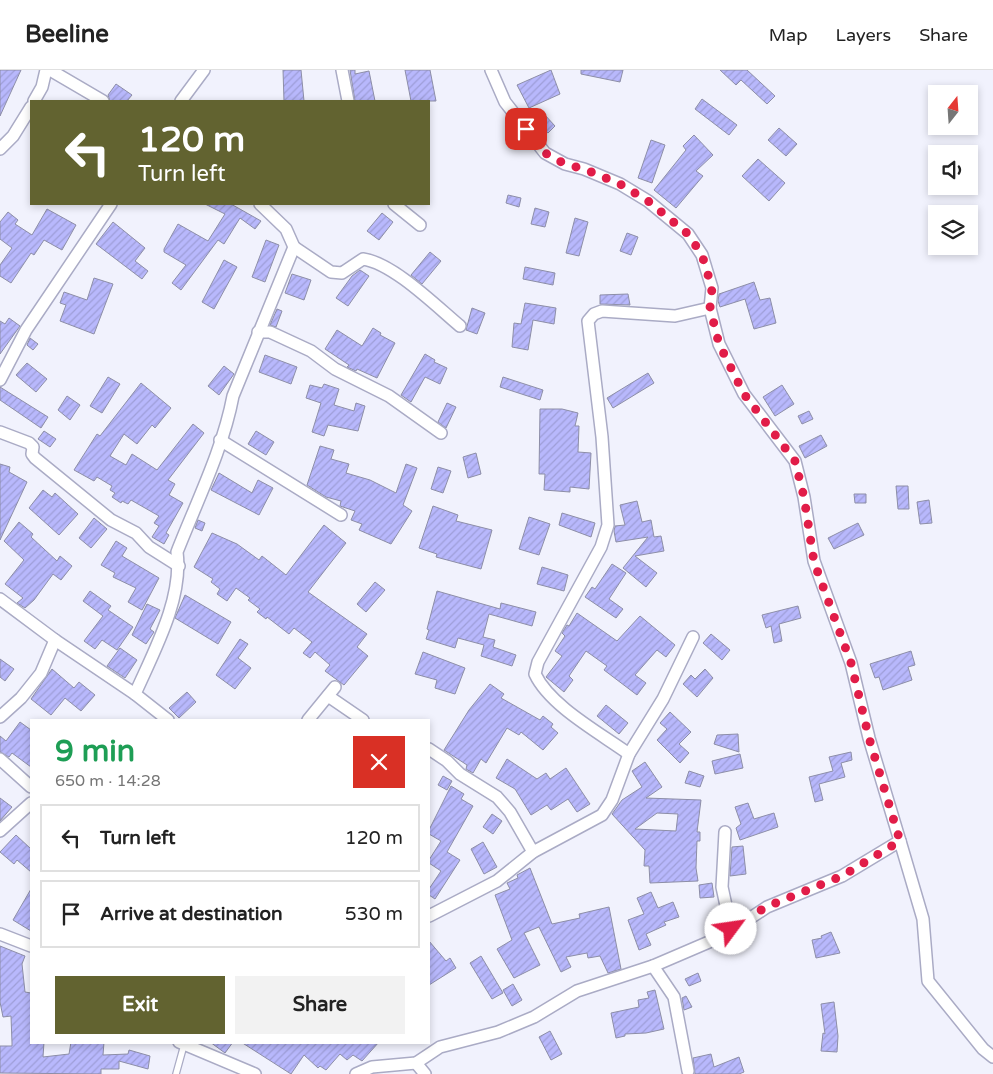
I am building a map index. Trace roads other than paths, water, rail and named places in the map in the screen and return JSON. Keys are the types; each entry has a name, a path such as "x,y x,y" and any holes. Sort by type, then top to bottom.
{"street":[{"path":"35,100 42,87 46,70"},
{"path":"50,70 101,100"},
{"path":"182,100 204,70"},
{"path":"342,70 348,100"},
{"path":"490,70 505,102 545,153 565,164 584,169 620,184 648,201 688,234 702,255 712,288 710,308 719,344 744,394 795,461 804,497 814,562 851,663 869,738 923,920 926,937 924,957 928,981 983,1049 993,1057"},
{"path":"0,149 13,136 30,109"},
{"path":"0,380 26,330 110,205"},
{"path":"261,205 286,229 294,247 331,272 342,273 363,259 372,260 397,274 460,326"},
{"path":"395,205 420,225"},
{"path":"135,694 169,612 179,566 177,552 220,440 233,396 294,247"},
{"path":"629,754 582,723 540,684 535,674 538,662 601,547 608,525 602,437 588,321 594,314 602,311 674,316 710,308"},
{"path":"258,332 270,332 311,352 334,369 389,396 441,433"},
{"path":"0,432 29,443 33,447 32,454 34,458 111,520 136,533 149,547 179,566"},
{"path":"220,440 341,515"},
{"path":"0,599 54,640 135,694 167,719"},
{"path":"430,915 497,881 533,852 602,815 612,800 629,754 663,699 693,637"},
{"path":"0,717 21,698 41,673 54,640"},
{"path":"309,719 332,692 362,719"},
{"path":"430,750 447,760 460,774 497,797 510,812 533,852"},
{"path":"0,759 30,786"},
{"path":"0,831 30,804"},
{"path":"726,832 722,887 731,929"},
{"path":"356,1074 372,1067 416,1063 440,1047 498,1032 534,1017 564,996 577,990 653,966 723,936 766,907 842,876 900,841"},
{"path":"0,934 30,946"},
{"path":"653,966 674,997 688,1071"},
{"path":"181,1044 202,1054 235,1064 255,1074"},
{"path":"202,1054 207,1044"},
{"path":"416,1063 425,1074"}],"lane":[{"path":"176,1074 181,1044"}]}
